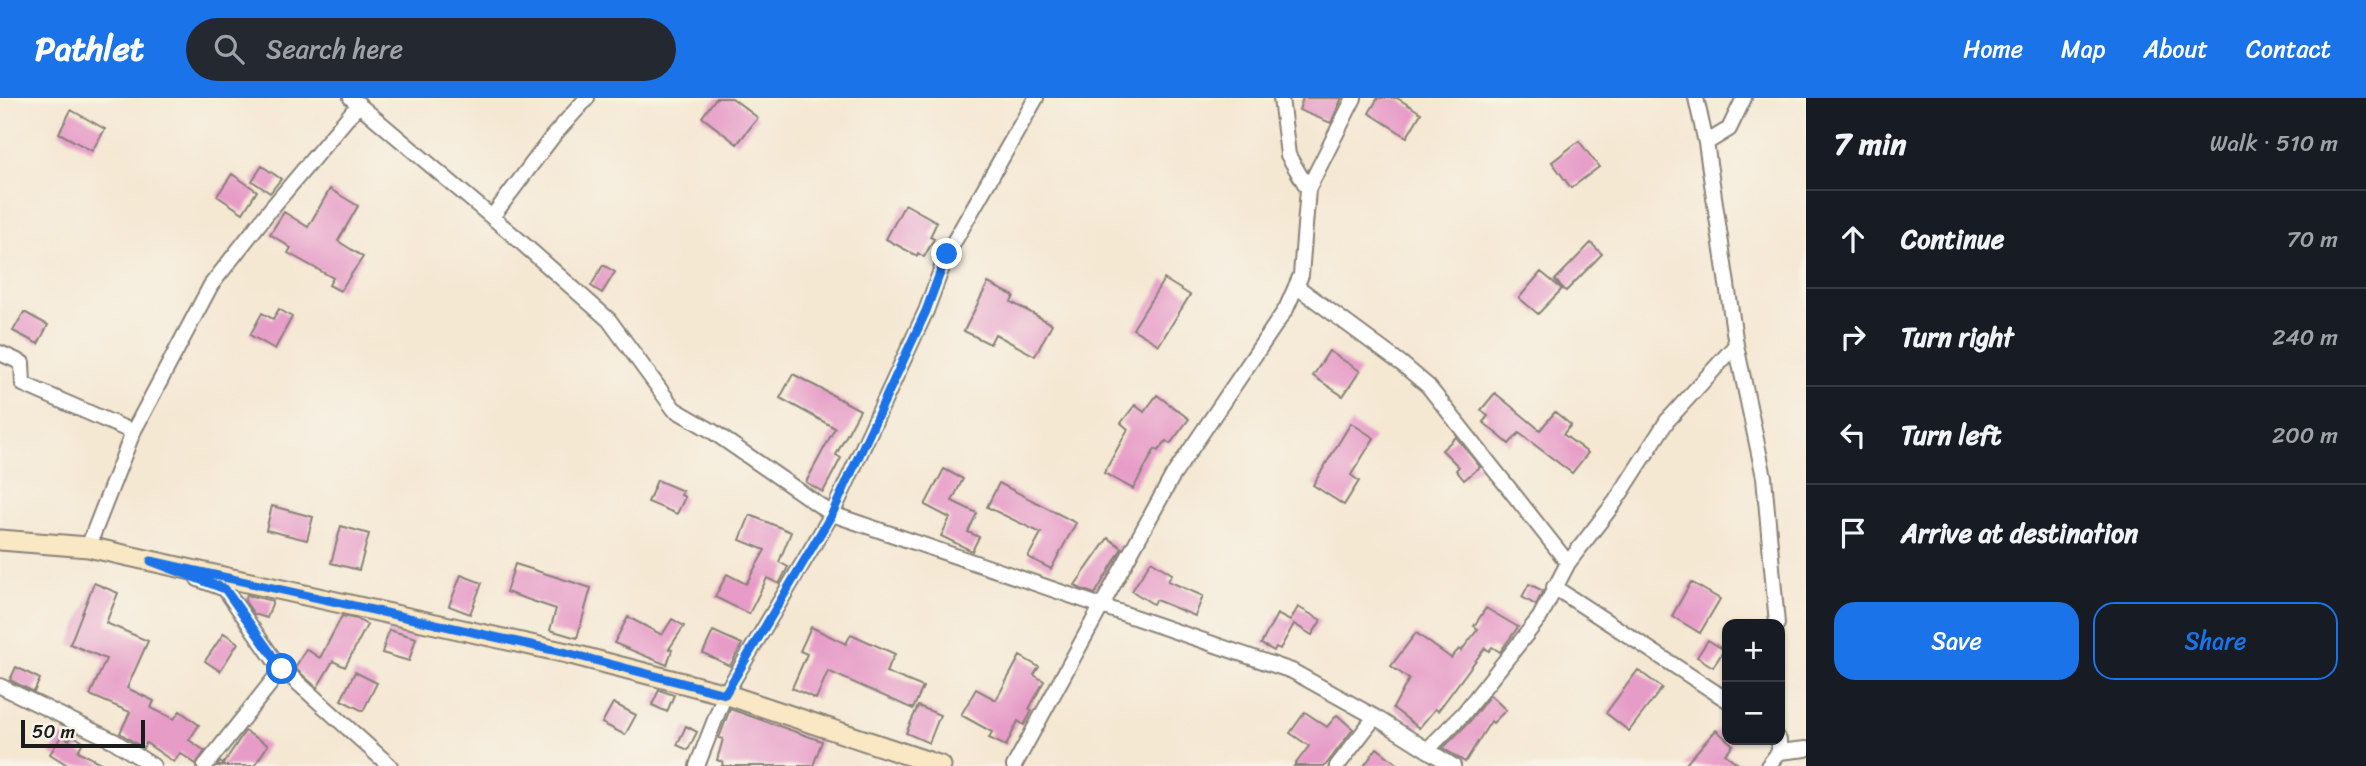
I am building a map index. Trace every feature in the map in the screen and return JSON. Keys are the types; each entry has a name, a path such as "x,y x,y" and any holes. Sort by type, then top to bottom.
{"street":[{"path":"492,217 553,136 587,98"},
{"path":"697,766 725,694 832,514 926,311 947,254 1036,98"},
{"path":"1281,98 1288,155 1308,189"},
{"path":"1014,766 1172,477 1286,309 1301,275 1308,189 1354,98"},
{"path":"1696,98 1706,143 1736,345 1764,477 1777,619"},
{"path":"1706,143 1729,129 1744,98"},
{"path":"88,548 133,432 211,285 355,101 609,320 674,409 712,431 832,514 1292,671 1375,717 1453,766"},
{"path":"1296,286 1428,386 1568,563"},
{"path":"1427,750 1463,714 1540,617 1568,563 1615,502 1667,421 1736,345"},
{"path":"0,353 22,363 23,384 133,432"},
{"path":"0,540 88,548 567,653 725,694 941,766"},
{"path":"151,561 225,589 282,669 390,766"},
{"path":"1554,587 1722,697"},
{"path":"205,766 282,669"},
{"path":"0,686 114,741 153,766"},
{"path":"1337,766 1375,717"},
{"path":"1768,766 1779,746 1806,749"}],"building":[{"path":"716,98 732,98 758,118 737,144 702,117"},
{"path":"1303,98 1342,98 1331,123 1299,110"},
{"path":"1378,98 1397,98 1421,113 1407,137 1369,113"},
{"path":"71,110 105,129 92,151 59,133"},
{"path":"1579,141 1599,167 1571,188 1552,162"},
{"path":"262,166 281,179 270,193 252,181"},
{"path":"232,174 257,191 243,213 217,196"},
{"path":"330,189 358,206 338,241 363,257 340,291 329,285 333,278 288,253 291,248 270,234 284,212 308,227"},
{"path":"905,204 937,222 930,237 934,239 924,257 886,239"},
{"path":"1591,243 1602,254 1566,291 1555,280"},
{"path":"603,265 615,272 602,293 591,286"},
{"path":"1541,272 1562,289 1538,314 1519,298"},
{"path":"1164,279 1190,295 1159,345 1133,329"},
{"path":"988,283 1014,296 1011,302 1052,324 1035,356 995,334 990,344 964,331"},
{"path":"279,309 292,317 275,349 250,335 262,313 273,319"},
{"path":"24,312 48,325 38,344 13,331"},
{"path":"1329,351 1360,371 1343,396 1313,376"},
{"path":"793,374 860,410 836,455 841,458 823,492 806,482 835,428 780,398"},
{"path":"1495,393 1540,430 1555,412 1571,425 1563,434 1588,453 1572,473 1519,433 1509,444 1483,422 1488,416 1481,410"},
{"path":"1157,395 1189,419 1170,444 1166,441 1158,451 1155,449 1133,489 1104,473 1128,429 1121,423 1135,405 1144,412"},
{"path":"1351,423 1374,438 1351,475 1359,481 1344,505 1313,485"},
{"path":"1456,437 1480,467 1464,480 1456,470 1459,467 1442,450"},
{"path":"944,469 963,479 952,501 977,513 968,532 979,537 972,551 941,536 950,518 925,505"},
{"path":"657,480 683,491 681,495 685,497 677,514 648,502"},
{"path":"999,483 1076,523 1051,569 1028,557 1041,533 987,507"},
{"path":"272,506 313,517 307,540 266,530"},
{"path":"750,515 791,532 779,562 788,567 779,584 767,578 749,614 715,597 727,574 746,584 765,550 740,540"},
{"path":"341,526 369,534 359,570 331,563"},
{"path":"1108,538 1122,548 1095,594 1081,589 1075,585"},
{"path":"1151,561 1172,574 1168,581 1203,596 1195,616 1156,600 1153,604 1132,591"},
{"path":"515,564 591,588 577,638 550,630 556,609 506,592"},
{"path":"461,575 482,583 470,614 449,606"},
{"path":"1691,582 1720,599 1700,633 1672,616"},
{"path":"94,583 118,593 106,623 148,641 127,688 154,701 151,708 174,719 180,711 199,725 189,740 205,751 196,764 180,753 174,762 146,743 143,748 120,733 130,712 90,695 106,659 70,644"},
{"path":"1529,584 1543,591 1536,605 1522,597"},
{"path":"247,595 273,601 267,618 254,614 245,601"},
{"path":"1298,607 1321,620 1312,635 1294,624 1280,649 1276,647 1274,651 1261,644 1277,614 1290,621"},
{"path":"1486,608 1518,627 1500,652 1492,647 1489,651 1485,648 1438,711 1435,709 1419,728 1393,708 1409,679 1391,666 1416,633 1451,658 1459,649 1461,651 1478,629 1474,626"},
{"path":"342,616 357,619 367,625 345,667 333,661 317,688 295,668 306,649 320,658"},
{"path":"628,617 662,635 672,619 684,626 669,649 672,650 667,665 614,643"},
{"path":"811,627 846,644 851,634 895,654 886,672 923,687 913,709 828,671 816,699 792,688 807,654 800,651"},
{"path":"389,630 416,638 409,661 382,653"},
{"path":"713,631 742,644 730,666 703,653"},
{"path":"224,633 238,643 220,671 205,661"},
{"path":"1708,640 1722,649 1713,667 1697,657"},
{"path":"1020,656 1039,667 1034,675 1044,681 1024,725 1018,721 1006,746 989,738 992,732 961,715 976,689 996,700"},
{"path":"16,667 40,679 34,692 10,680"},
{"path":"1638,670 1662,688 1629,731 1606,713"},
{"path":"355,672 377,683 363,711 341,700"},
{"path":"659,690 674,695 667,712 652,705"},
{"path":"1490,695 1506,710 1493,723 1491,721 1465,762 1443,748 1470,721"},
{"path":"613,703 636,715 625,735 602,723"},
{"path":"918,706 940,715 929,743 906,733"},
{"path":"730,709 822,741 813,766 722,766 723,762 717,760 723,739 719,738"},
{"path":"1305,712 1327,727 1337,715 1353,729 1325,766 1294,766 1309,746 1290,733"},
{"path":"686,726 697,732 688,750 677,745"},
{"path":"1716,730 1722,735 1722,745 1733,745 1725,754 1741,766 1684,766"},
{"path":"245,731 268,745 254,766 217,766 220,762 223,764"},
{"path":"62,735 69,740 72,735 83,742 78,751 106,766 69,766 50,754"},
{"path":"1377,748 1400,766 1364,766"}],"route":[{"path":"282,669 225,589 151,561 567,653 725,694 832,514 926,311 947,254"}]}
